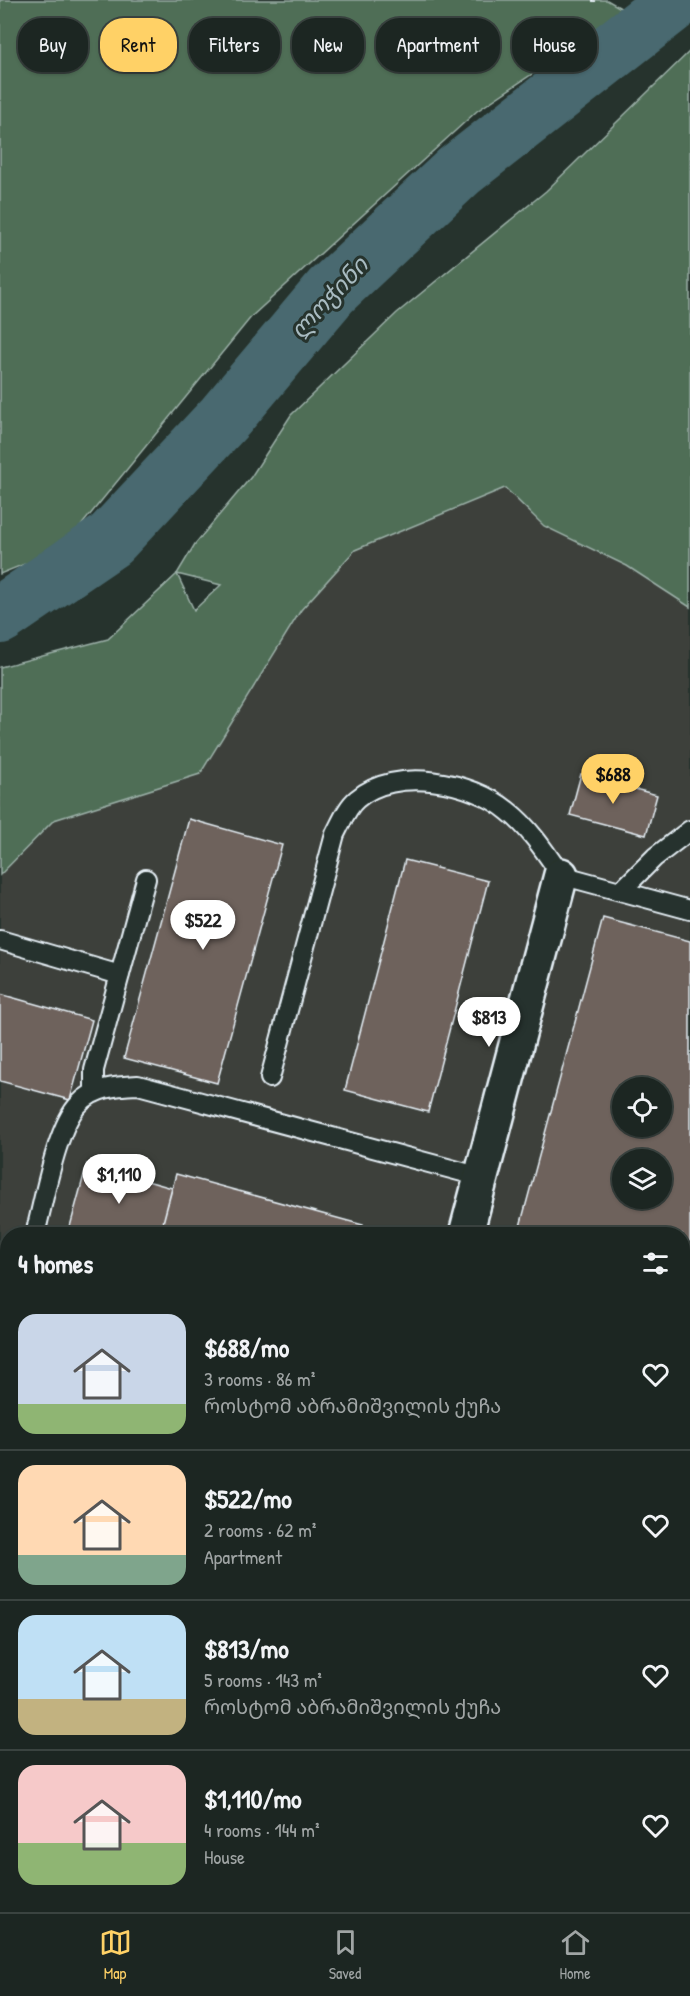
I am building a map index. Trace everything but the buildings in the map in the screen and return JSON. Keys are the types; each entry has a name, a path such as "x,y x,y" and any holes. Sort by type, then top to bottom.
{"street":[{"path":"468,1227 561,875"}],"lane":[{"path":"270,1078 335,834 356,799 384,783 405,779 469,789 508,810 544,850 561,875 690,910"},
{"path":"621,891 655,857 690,830"},
{"path":"94,1093 94,1070 146,879"},
{"path":"0,940 120,975"},
{"path":"37,1227 66,1122 79,1103 94,1093 112,1086 138,1085 481,1177"}],"shaded area":[{"path":"506,488 544,526 627,566 690,607 690,1227 0,1227 0,875 54,820 200,774 301,610 355,550"}],"green space":[{"path":"0,0 607,0 626,11 597,30 597,18 512,18 512,72 535,72 477,111 252,316 62,549 0,574"},
{"path":"690,51 690,607 627,566 544,526 505,488 355,550 301,610 200,774 54,820 0,875 0,667 108,639 177,574 195,544 251,477 291,415 397,313 546,191","holes":["177,574 221,585 194,610"]}],"waterway":[{"name":"ლოჭინი","path":"0,615 110,540 225,417 331,291 459,171 677,0"}]}
